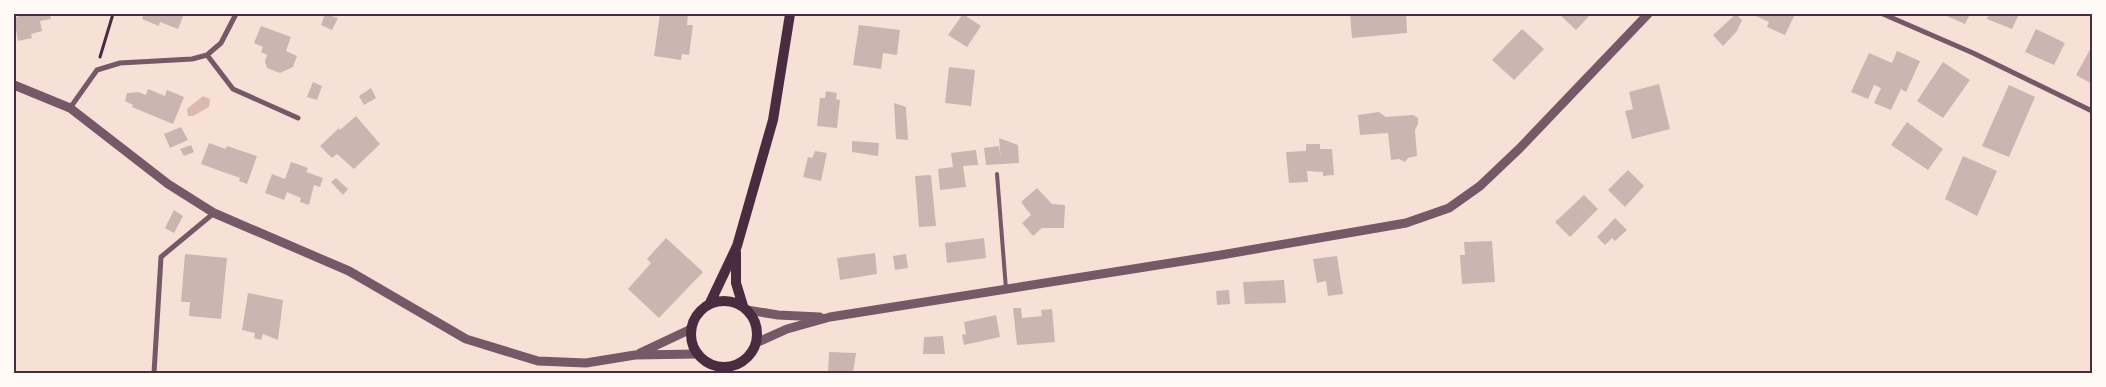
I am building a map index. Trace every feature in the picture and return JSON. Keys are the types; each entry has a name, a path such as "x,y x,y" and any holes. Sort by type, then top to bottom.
{"main road":[{"path":"745,360 729,368 713,369 696,354 690,338 691,329 697,314 710,303 737,246 773,120 790,14"},
{"path":"737,246 736,284 745,308 756,325 756,343 745,360 741,373"},
{"path":"710,303 727,301 745,308"}],"street":[{"path":"70,108 97,70 120,63 192,59 207,55 221,43 236,14"},
{"path":"756,343 787,329 830,317 1406,223 1449,208 1480,186 1520,148 1648,14"},
{"path":"1883,14 1973,53 2092,111"},
{"path":"207,55 233,89 298,118"},
{"path":"14,85 70,108 168,184 214,214 349,271 466,339 503,352 538,361 586,363 635,355 696,354"},
{"path":"154,373 162,257 214,214"},
{"path":"745,308 778,315 830,317"},
{"path":"635,355 691,329"}],"lane":[{"path":"997,174 1006,289"}],"path":[{"path":"97,70 113,14"}],"shaded area":[{"path":"203,96 210,99 209,107 193,116 188,116 187,109"}],"building":[{"path":"25,14 50,14 51,19 40,21 42,31 31,34 32,38 18,41 14,18"},
{"path":"144,14 184,14 178,29 160,22 159,26 142,19"},
{"path":"325,14 338,18 332,30 321,25"},
{"path":"660,14 688,14 687,25 693,25 689,55 682,54 681,60 654,56"},
{"path":"963,14 981,26 967,47 948,35"},
{"path":"1350,14 1406,14 1407,33 1352,38"},
{"path":"1559,14 1591,14 1576,30"},
{"path":"1736,14 1742,20 1737,31 1723,46 1713,35"},
{"path":"1757,14 1795,14 1785,35 1767,27 1769,22 1756,16"},
{"path":"1942,14 1970,14 1965,24"},
{"path":"1989,14 2019,14 2012,29 1987,19"},
{"path":"859,25 900,30 897,55 883,53 881,69 853,65"},
{"path":"261,26 291,37 286,51 297,56 293,67 280,73 267,68 265,61 267,55 261,52 263,47 254,43"},
{"path":"1522,29 1544,49 1514,80 1492,60"},
{"path":"2036,29 2065,43 2054,65 2025,52"},
{"path":"2092,46 2092,84 2076,75"},
{"path":"1897,51 1920,61 1906,92 1901,89 1891,110 1874,103 1881,88 1874,85 1868,99 1851,92 1869,53 1892,63"},
{"path":"1943,62 1970,80 1943,118 1917,101"},
{"path":"949,67 975,70 971,106 945,103"},
{"path":"313,82 322,86 317,100 307,97"},
{"path":"1659,84 1670,129 1632,139 1625,111 1633,109 1629,92"},
{"path":"2009,85 2035,97 2009,157 1982,146"},
{"path":"371,88 376,98 364,105 359,96"},
{"path":"148,89 165,96 167,90 184,97 173,124 132,107 133,105 125,101 127,93 138,92 146,95"},
{"path":"826,91 837,93 836,99 840,100 837,128 817,126 820,98 825,98"},
{"path":"894,103 906,107 908,140 896,139"},
{"path":"1379,112 1386,117 1413,115 1418,118 1415,130 1417,156 1408,158 1405,162 1399,159 1391,160 1388,133 1360,135 1358,115"},
{"path":"356,116 380,144 354,169 337,154 332,158 320,146 339,128 340,130"},
{"path":"1907,122 1943,149 1928,170 1891,145"},
{"path":"181,127 188,140 170,148 164,134"},
{"path":"999,138 1018,145 1019,163 986,165 984,148 999,146 1001,160"},
{"path":"852,141 879,143 878,156 852,152"},
{"path":"209,143 226,149 227,146 257,156 247,184 239,181 240,178 201,164"},
{"path":"1306,144 1320,144 1320,149 1332,149 1334,175 1323,176 1323,172 1307,171 1308,182 1289,183 1286,152 1306,151"},
{"path":"191,145 194,152 184,156 180,149"},
{"path":"976,150 978,165 963,166 966,187 940,190 938,169 953,167 951,153"},
{"path":"815,151 827,153 821,181 803,177 808,157 812,158"},
{"path":"1963,156 1997,171 1977,216 1945,199"},
{"path":"291,162 308,168 306,172 323,178 320,187 314,185 309,205 300,202 301,198 287,192 284,200 265,193 272,174 285,179"},
{"path":"1628,170 1644,186 1625,207 1608,190"},
{"path":"931,175 936,226 919,227 915,176"},
{"path":"336,178 348,189 343,195 331,182"},
{"path":"1037,188 1052,204 1065,205 1064,228 1042,228 1033,236 1022,223 1031,215 1021,202"},
{"path":"1584,195 1598,209 1570,237 1555,222"},
{"path":"174,210 183,216 174,233 165,228"},
{"path":"1615,218 1627,230 1615,241 1612,238 1605,245 1597,237"},
{"path":"666,238 703,272 659,318 628,289 651,263 647,259"},
{"path":"984,238 986,258 947,263 945,243"},
{"path":"1492,241 1495,282 1462,284 1460,255 1465,255 1464,242"},
{"path":"875,253 877,274 840,280 837,258"},
{"path":"185,254 227,258 221,319 189,316 190,302 181,302"},
{"path":"906,254 908,268 895,270 893,256"},
{"path":"1337,256 1343,294 1328,296 1326,281 1317,283 1313,259"},
{"path":"1284,280 1286,303 1245,304 1243,282"},
{"path":"1229,290 1230,304 1217,305 1216,291"},
{"path":"248,293 283,300 278,340 263,334 261,340 254,338 255,333 242,330"},
{"path":"1013,308 1021,308 1022,318 1042,316 1041,310 1052,309 1055,342 1017,345"},
{"path":"996,315 1000,337 964,345 962,335 966,334 964,322"},
{"path":"943,336 945,354 923,354 924,337"},
{"path":"829,352 856,353 853,373 828,373"}]}
